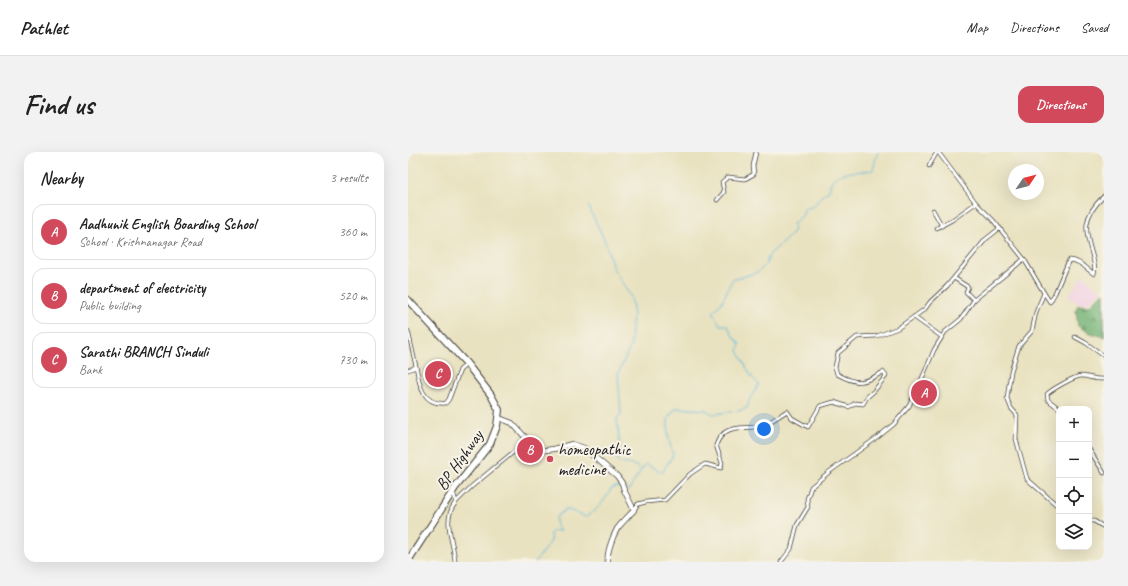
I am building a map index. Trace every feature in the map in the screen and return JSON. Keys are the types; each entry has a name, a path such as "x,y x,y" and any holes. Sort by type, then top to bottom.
{"highway":[{"name":"BP Highway","path":"408,300 467,364 496,403 499,410 496,431 490,444 454,491 408,561"}],"street":[{"path":"717,200 724,192 722,182 728,177 745,179 754,174 756,152"},
{"path":"929,166 937,152 976,203 1000,228 1024,259 1050,302 1069,260 1074,260 1094,274 1096,270 1086,223 1089,213 1095,204 1104,196"},
{"path":"937,228 976,203"},
{"path":"933,210 942,226"},
{"path":"608,562 607,559 611,543 618,528 638,504 665,500 690,474 705,464 721,468 722,463 716,445 719,437 730,428 764,426 787,411 792,418 808,427 820,406 834,402 850,407 855,403 863,404 867,397 886,376 883,372 870,380 856,383 847,379 838,374 835,367 838,353 857,337 877,336 898,328 925,309 954,278 986,239 1000,228"},
{"path":"781,562 792,549 797,525 808,507 808,498 811,486 894,424 909,406 934,350 945,332 961,319 974,300 1024,259"},
{"path":"954,278 968,287 966,292 974,300"},
{"path":"1044,293 1036,312 1032,331 1019,346 1011,371 1007,398 1010,408 1017,415 1016,440 1027,479 1056,504"},
{"path":"914,317 942,337"},
{"path":"408,331 419,385 425,396 433,402 439,404 446,403 460,370 467,364"},
{"path":"1075,337 1104,356"},
{"path":"408,370 416,367"},
{"path":"1056,406 1048,400 1047,394 1050,390 1076,377 1081,376 1094,379 1104,379"},
{"path":"499,418 512,423 538,451 554,449 572,444 584,448 617,476 622,483 634,510"},
{"path":"455,562 448,520 450,510 471,487 528,440"},
{"path":"1092,454 1104,473"},
{"path":"454,491 456,502"},
{"path":"1092,521 1104,527"}],"shaded area":[{"path":"1083,275 1101,291 1087,304 1077,302 1069,296"},
{"path":"924,380 931,382 932,384 932,390 929,396 931,399 928,407 929,409 914,401"}],"green space":[{"path":"1104,292 1104,337 1088,332 1078,326 1076,310 1078,305 1089,306"}],"waterway":[{"path":"627,489 629,490 646,464 662,473 673,455 668,436 668,418 676,408 706,410 713,414 738,411 747,408 749,401 759,384 749,373 738,351 740,344 732,335 727,325 720,325 713,312 722,302 732,280 758,272 766,264 769,255 790,236 794,229 793,224 803,215 804,208 813,207 822,195 829,191 831,182 835,178 845,173 873,170 877,154 879,152"},
{"path":"588,206 605,241 613,268 631,297 633,310 631,345 618,374 621,413 617,419 620,450 616,456 619,463 633,465 640,469"},
{"path":"535,562 551,541 550,534 553,531 560,531 556,526 556,517 566,509 586,517 600,505 611,489 616,487 621,488"}],"place":[{"name":"Sarathi BRANCH Sinduli","path":"438,374"},
{"name":"Aadhunik English Boarding School","path":"924,393"},
{"name":"department of electricity","path":"530,450"},
{"name":"homeopathic medicine","path":"550,459"}]}
